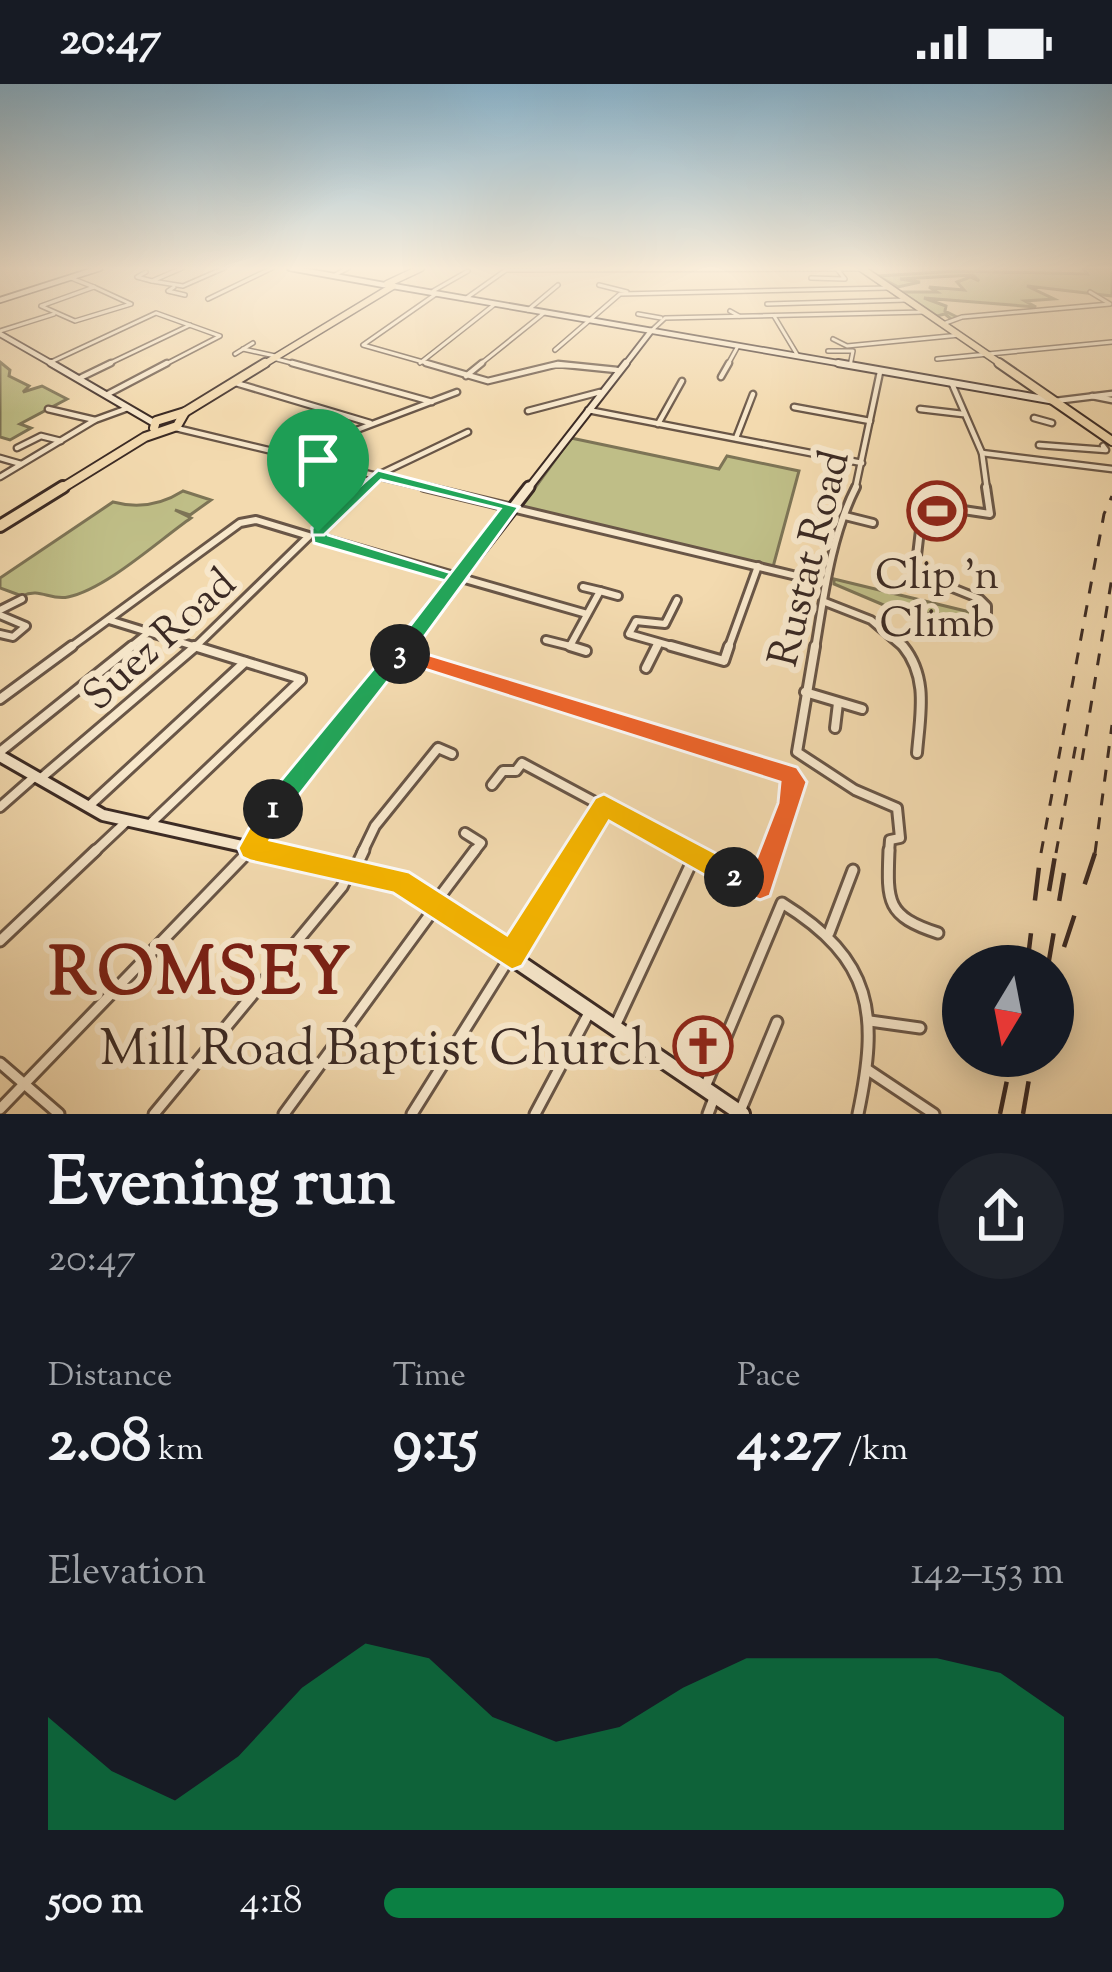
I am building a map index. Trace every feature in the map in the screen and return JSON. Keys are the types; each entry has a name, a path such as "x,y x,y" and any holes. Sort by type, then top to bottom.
{"main road":[{"path":"0,526 145,437 154,424 179,421 341,316"},
{"path":"932,316 1055,401 1109,446"}],"street":[{"path":"0,331 46,316"},
{"path":"64,316 78,321 93,316"},
{"path":"51,362 156,316"},
{"path":"108,394 220,336 172,316"},
{"path":"403,316 363,345 490,381 566,364 617,370"},
{"path":"420,363 480,316"},
{"path":"466,376 540,316"},
{"path":"563,316 1055,401 1089,395 1112,397"},
{"path":"555,350 591,316"},
{"path":"651,316 737,316"},
{"path":"774,316 799,357"},
{"path":"943,324 974,316"},
{"path":"0,1109 251,848 276,804 400,654 617,370 664,318"},
{"path":"80,378 192,323"},
{"path":"0,331 154,424"},
{"path":"828,351 960,335"},
{"path":"1039,337 1053,346"},
{"path":"833,339 850,348"},
{"path":"937,359 1112,342"},
{"path":"235,354 253,344"},
{"path":"721,377 738,346"},
{"path":"850,348 850,366"},
{"path":"243,350 432,402"},
{"name":"Rustat Road","path":"880,372 859,484 844,516 826,583 806,692 800,758 826,767 855,790 897,808 900,838 890,840 887,897 905,922 938,933"},
{"path":"658,424 682,381"},
{"path":"233,382 370,423"},
{"path":"952,384 982,453 990,514 923,504 915,573 924,581 978,597 987,606 987,616"},
{"path":"338,436 457,392"},
{"path":"528,411 600,392"},
{"path":"736,438 753,394"},
{"path":"0,477 94,421 131,407"},
{"path":"794,407 870,421"},
{"path":"48,409 94,421"},
{"path":"586,410 862,463"},
{"path":"920,410 963,413"},
{"path":"1034,418 1052,423"},
{"path":"179,421 378,475 826,583"},
{"name":"Suez Road","path":"0,807 196,646 378,475 468,432"},
{"path":"17,448 41,436 61,441"},
{"path":"1078,444 1109,446"},
{"path":"1039,445 1106,450 1109,446"},
{"path":"982,453 1112,469"},
{"path":"0,458 21,464"},
{"path":"844,516 874,523"},
{"path":"0,699 245,520 313,535 586,614"},
{"path":"677,600 665,624 640,620 631,626 631,635 716,661 727,660 758,566"},
{"path":"584,587 618,596"},
{"path":"570,646 600,591"},
{"path":"0,634 13,637 26,628 0,613 22,599"},
{"path":"825,602 875,621 912,661 921,686 917,753"},
{"path":"109,620 303,680 147,826"},
{"path":"149,632 0,754 87,808 127,821 399,881 741,1113 777,1022"},
{"path":"546,640 586,652"},
{"path":"646,668 658,644"},
{"path":"400,654 788,774 794,782 759,888 524,759 516,771 503,771 492,785"},
{"path":"87,808 245,662"},
{"path":"806,692 862,709"},
{"path":"835,728 838,703"},
{"path":"154,1114 342,887 384,814 438,748 452,754"},
{"path":"412,1114 604,806"},
{"path":"0,941 127,821"},
{"path":"284,1114 481,843 465,832"},
{"path":"616,1024 694,855"},
{"path":"829,933 853,870"},
{"path":"708,1114 710,1091 782,903 829,933 855,968 871,1021 868,1070 857,1114"},
{"path":"535,1114 592,1009"},
{"path":"871,1021 920,1028"},
{"path":"0,1063 26,1081 58,1114"},
{"path":"868,1070 934,1114"}],"shaded area":[{"path":"0,362 10,370 9,376 29,386 23,392 42,386 67,399 20,424 31,428 10,440 0,437"},
{"path":"571,438 719,469 727,456 799,471 773,567 521,507"},
{"path":"183,491 211,500 190,515 175,510 191,518 99,585 62,598 22,596 0,588 0,578 113,502 150,504"},
{"path":"834,579 978,614 977,628 949,616 893,609 834,584"}],"railway":[{"path":"1041,853 1104,514 1112,496"},
{"path":"1082,760 1112,577"},
{"path":"1095,853 1112,725"},
{"path":"1056,853 1076,744"},
{"path":"1030,945 1041,850"},
{"path":"1049,891 1056,850"},
{"path":"1065,945 1096,850"},
{"path":"1052,945 1064,873"},
{"path":"1000,1114 1008,1077"},
{"path":"1023,1114 1029,1077"}],"place":[{"name":"Clip 'n Climb","path":"937,511"},
{"name":"Mill Road Baptist Church","path":"703,1046"}],"district":[{"name":"ROMSEY","path":"201,970"}],"route":[{"path":"318,532 321,539 458,578 329,745 285,792 251,848 399,881 512,956 604,806 745,883 760,886 786,819 794,782 788,774 400,654 458,578 510,507 378,475 318,532"}]}
